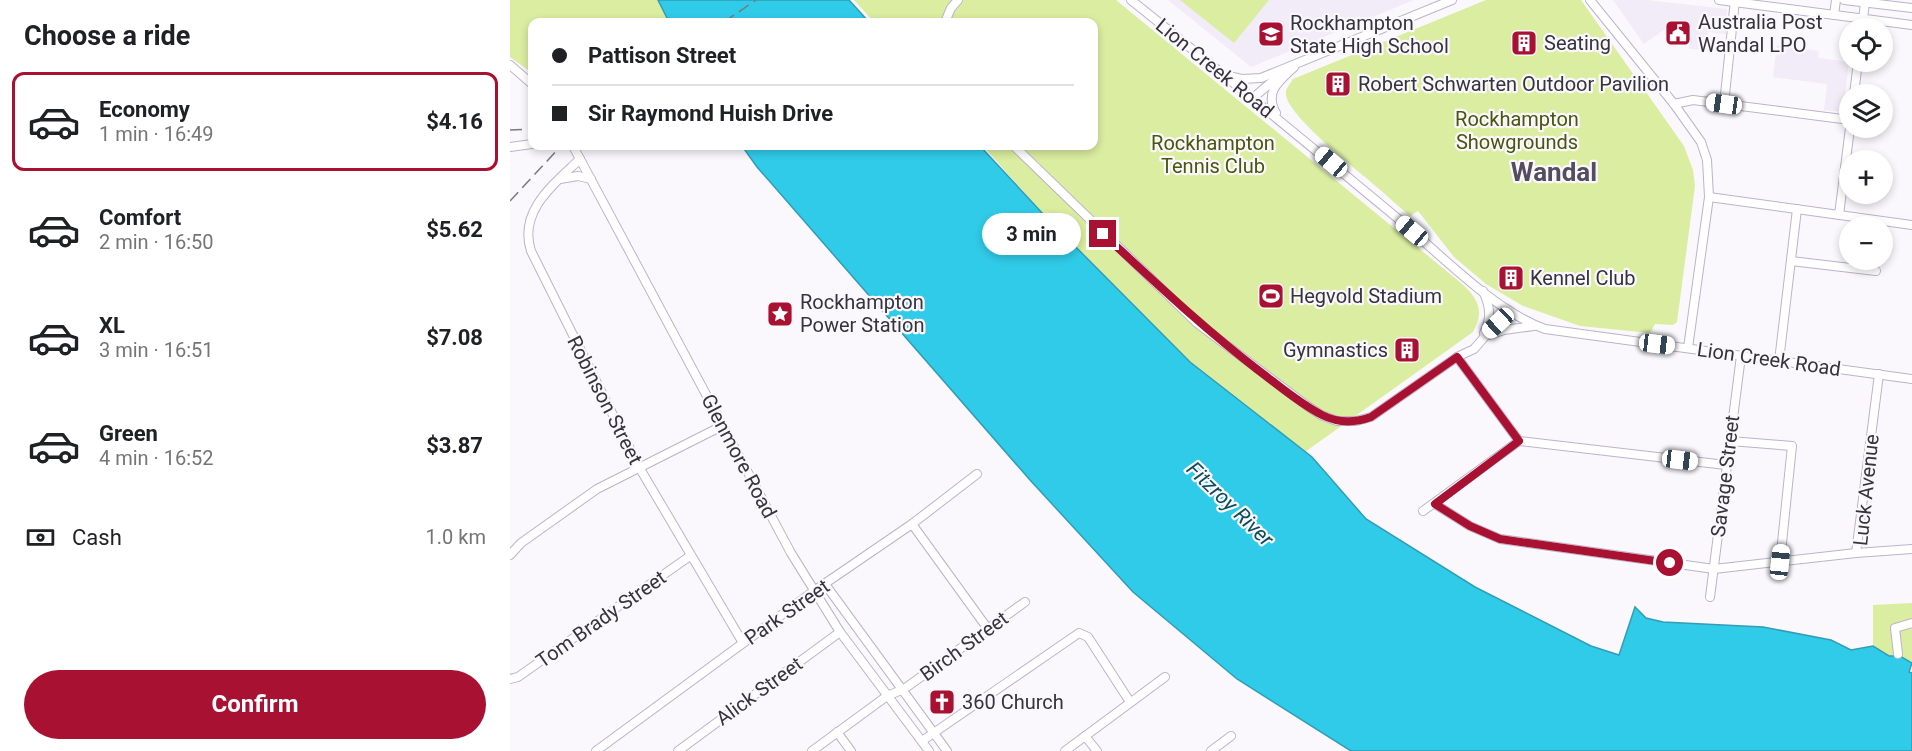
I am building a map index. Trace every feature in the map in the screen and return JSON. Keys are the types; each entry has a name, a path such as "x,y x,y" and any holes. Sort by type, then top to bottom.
{"street":[{"path":"947,18 958,0"},
{"name":"Lion Creek Road","path":"1131,0 1254,97 1483,291 1508,310 1534,325 1912,379"},
{"path":"1225,75 1256,79 1451,0"},
{"path":"1590,0 1674,104 1705,151 1710,178 1709,196 1688,348"},
{"path":"1599,0 1611,26"},
{"path":"1719,0 1843,18"},
{"path":"1834,15 1836,0"},
{"path":"1844,0 1912,9"},
{"path":"1724,104 1735,1"},
{"path":"1863,18 1865,2"},
{"path":"1893,25 1912,25"},
{"path":"1254,97 1269,82 1296,64"},
{"path":"1278,118 1271,104 1273,90 1296,64"},
{"path":"510,65 528,81"},
{"path":"1674,104 1693,100 1839,119"},
{"path":"1839,215 1849,138"},
{"path":"510,147 528,145"},
{"name":"Glenmore Road","path":"575,150 722,426 814,591 840,632 929,751"},
{"path":"1018,150 1200,325 1322,415 1338,421 1356,421 1371,417 1457,357 1474,349 1508,310"},
{"name":"Robinson Street","path":"580,159 559,179 530,216 527,240 538,267 639,467 743,643"},
{"path":"559,179 579,176 591,179"},
{"path":"1709,196 1912,225"},
{"path":"1779,361 1797,209"},
{"path":"1791,261 1876,271"},
{"path":"1482,338 1489,323 1490,310 1483,291"},
{"path":"1482,338 1496,332 1534,325"},
{"name":"Savage Street","path":"1710,597 1741,356"},
{"path":"1457,357 1519,441"},
{"name":"Luck Avenue","path":"1879,374 1856,554 1912,549"},
{"path":"510,555 521,543 597,489 722,426"},
{"path":"1424,511 1519,441 1726,465"},
{"path":"1730,441 1792,446 1780,562"},
{"name":"Park Street","path":"597,751 814,591 912,524 977,474"},
{"path":"1435,504 1470,526 1500,539 1714,569 1856,554"},
{"path":"912,524 988,629"},
{"name":"Tom Brady Street","path":"510,679 518,677 690,556"},
{"path":"825,584 904,689 947,751"},
{"name":"Birch Street","path":"812,751 887,696 904,689 1024,602"},
{"path":"1898,654 1894,628 1912,623"},
{"name":"Alick Street","path":"678,751 840,632"},
{"path":"922,741 1079,633 1088,637 1130,702"},
{"path":"1065,751 1165,677"},
{"path":"837,732 851,751"},
{"path":"1085,736 1097,751"},
{"path":"1211,751 1231,736"}],"shaded area":[{"name":"Rockhampton State High School","path":"1168,0 1414,0 1251,67"},
{"path":"1613,0 1647,0 1727,9 1726,34 1708,32 1706,50 1689,49 1689,43 1671,40 1672,24 1644,44"},
{"path":"1777,45 1819,51 1818,58 1839,61 1839,72 1848,72 1846,84 1839,84 1839,112 1824,110 1827,84 1773,77"}],"green space":[{"path":"510,0 658,0 667,18 528,18 528,70 510,57"},
{"name":"Rockhampton Tennis Club","path":"854,0 1116,0 1461,283 1472,294 1478,305 1479,318 1473,332 1305,452 1190,362 1044,215 987,150 1098,150 1098,18 870,18"},
{"path":"1180,0 1269,0 1234,43"},
{"name":"Rockhampton Showgrounds","path":"1486,0 1581,0 1684,146 1693,170 1695,186 1677,322 1673,325 1655,324 1650,333 1580,326 1523,306 1486,284 1454,257 1418,211 1410,216 1334,151 1291,106 1286,93 1293,79"},
{"path":"1912,603 1912,663 1900,656 1889,656 1873,646 1873,605"}],"water":[{"path":"658,0 849,0 865,18 667,18"},
{"name":"Fitzroy River","path":"745,150 984,150 1044,215 1190,362 1312,457 1366,519 1475,587 1591,646 1619,655 1635,607 1646,618 1663,622 1763,627 1831,640 1851,650 1873,646 1889,656 1900,656 1912,663 1909,672 1912,673 1912,751 1351,751 1237,679 1133,592 1030,480 757,167"}],"railway":[{"path":"730,18 756,0"},
{"path":"510,130 528,129"},
{"path":"510,201 557,150"}],"place":[{"name":"Australia Post Wandal LPO","path":"1678,33"},
{"name":"Rockhampton State High School","path":"1271,34"},
{"name":"Seating","path":"1524,43"},
{"name":"Robert Schwarten Outdoor Pavilion","path":"1338,84"},
{"name":"Kennel Club","path":"1511,278"},
{"name":"Hegvold Stadium","path":"1271,296"},
{"name":"Rockhampton Power Station","path":"780,314"},
{"name":"Gymnastics","path":"1407,350"},
{"name":"360 Church","path":"942,702"}],"district":[{"name":"Wandal","path":"1554,172"}],"route":[{"path":"1103,234 1200,325 1272,381 1322,415 1338,421 1356,421 1371,417 1457,357 1519,441 1435,504 1470,526 1500,539 1670,563"}]}
